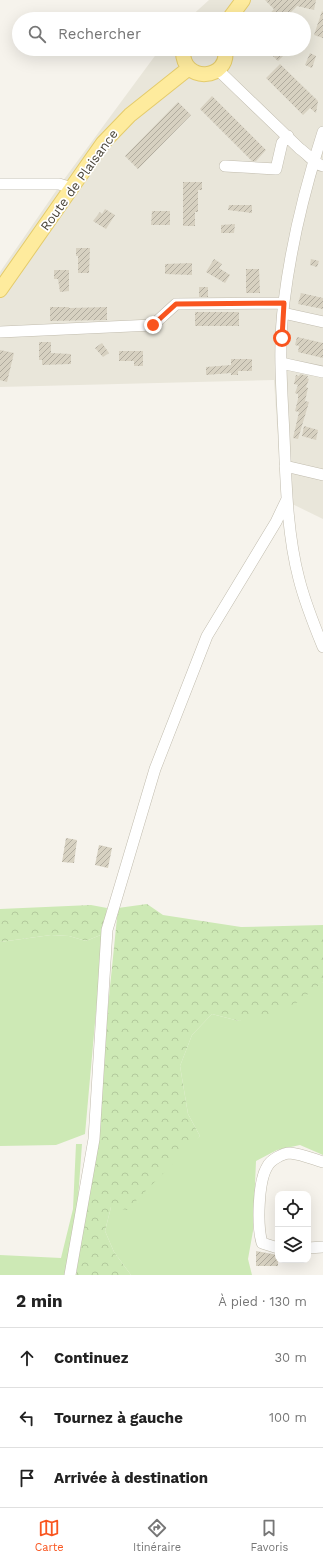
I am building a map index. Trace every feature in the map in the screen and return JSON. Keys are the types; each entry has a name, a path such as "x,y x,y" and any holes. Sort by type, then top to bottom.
{"main road":[{"path":"234,12 243,0"},
{"path":"183,56 188,68 195,73 203,75 211,74 218,70 225,59 225,56"},
{"name":"Route de Plaisance","path":"0,290 113,132 130,115 188,68"}],"street":[{"path":"218,70 318,163"},
{"path":"323,132 318,163 295,236 283,308 281,362 287,499 298,578 308,611 323,647"},
{"path":"225,166 276,169 282,143 288,136"},
{"path":"0,184 59,184 72,188"},
{"path":"0,332 153,325 176,304 283,308 323,322"},
{"path":"281,362 323,372"},
{"path":"285,466 323,475"},
{"path":"70,1275 94,1139 107,930 155,769 207,636 276,522 287,499"},
{"path":"275,1247 262,1242 259,1233 262,1180 267,1166 278,1156 289,1153 323,1162"},
{"path":"311,1248 323,1247"}],"shaded area":[{"path":"209,0 323,0 323,519 282,499 274,380 0,387 0,272 65,178 155,56 311,56 311,12 196,12"}],"green space":[{"path":"147,904 163,915 241,927 323,925 323,982 298,1002 266,1017 239,1021 212,1014 192,1035 180,1066 188,1114 200,1136 127,1210 111,1207 105,1231 114,1252 131,1275 76,1275 97,1115 118,908"},
{"path":"91,905 107,908 103,934 86,941 69,936 51,935 0,942 0,909"},
{"path":"103,934 85,1134 56,1145 0,1146 0,942 51,935 69,936 86,941"},
{"path":"323,982 323,1155 300,1145 277,1150 256,1161 253,1231 248,1259 252,1275 131,1275 114,1252 105,1231 111,1207 200,1136 188,1114 180,1066 192,1035 212,1014 239,1021"},
{"path":"76,1144 82,1144 77,1213 67,1275 0,1275 0,1255 61,1258 73,1209"}],"building":[{"path":"265,0 316,0 314,10 297,6 291,12 271,12 274,9"},
{"path":"322,11 323,12 323,38 314,35"},
{"path":"311,54 316,56 312,68 305,65"},
{"path":"273,56 283,56 278,61"},
{"path":"280,64 318,101 316,113 310,108 303,115 266,78"},
{"path":"212,96 266,150 256,161 252,161 200,109"},
{"path":"178,102 191,115 138,169 125,156"},
{"path":"183,182 202,182 202,190 198,190 198,212 195,212 195,226 183,226"},
{"path":"229,205 252,205 252,213 228,210"},
{"path":"105,209 115,215 106,229 93,221 100,212 102,214"},
{"path":"152,211 170,211 170,225 151,225"},
{"path":"235,224 234,233 221,233 221,225"},
{"path":"76,248 90,248 89,273 78,273 78,256 76,256"},
{"path":"214,259 222,264 219,268 230,275 225,283 206,272"},
{"path":"311,259 319,261 317,267 310,265"},
{"path":"192,263 192,275 165,274 165,264"},
{"path":"246,269 259,269 260,293 246,293"},
{"path":"54,270 69,270 69,291 60,292 58,279 54,279"},
{"path":"199,287 208,287 208,297 199,297"},
{"path":"301,293 323,298 323,309 298,304"},
{"path":"50,307 107,307 107,320 50,321"},
{"path":"195,312 239,312 239,326 195,326"},
{"path":"297,337 323,343 323,358 298,352 299,346 295,345"},
{"path":"39,342 51,342 51,353 71,354 71,364 42,365 42,360 39,360"},
{"path":"102,343 109,353 103,357 95,348"},
{"path":"0,350 14,353 7,382 0,380"},
{"path":"119,351 143,351 143,366 134,366 134,361 119,361"},
{"path":"231,359 252,359 252,371 238,371 238,375 231,375 231,373 206,375 206,367 231,365"},
{"path":"300,374 308,376 307,378 309,379 306,387 308,388 305,401 309,402 298,439 293,438 299,412 295,411 298,394 295,393 298,385 294,384 296,375 299,376"},
{"path":"304,426 318,430 316,440 302,436"},
{"path":"66,838 77,840 74,863 62,862"},
{"path":"99,845 112,848 108,868 95,865"},
{"path":"256,1251 275,1254 275,1263 278,1263 278,1266 256,1266"}],"route":[{"path":"153,325 176,304 284,303 282,338"}]}
